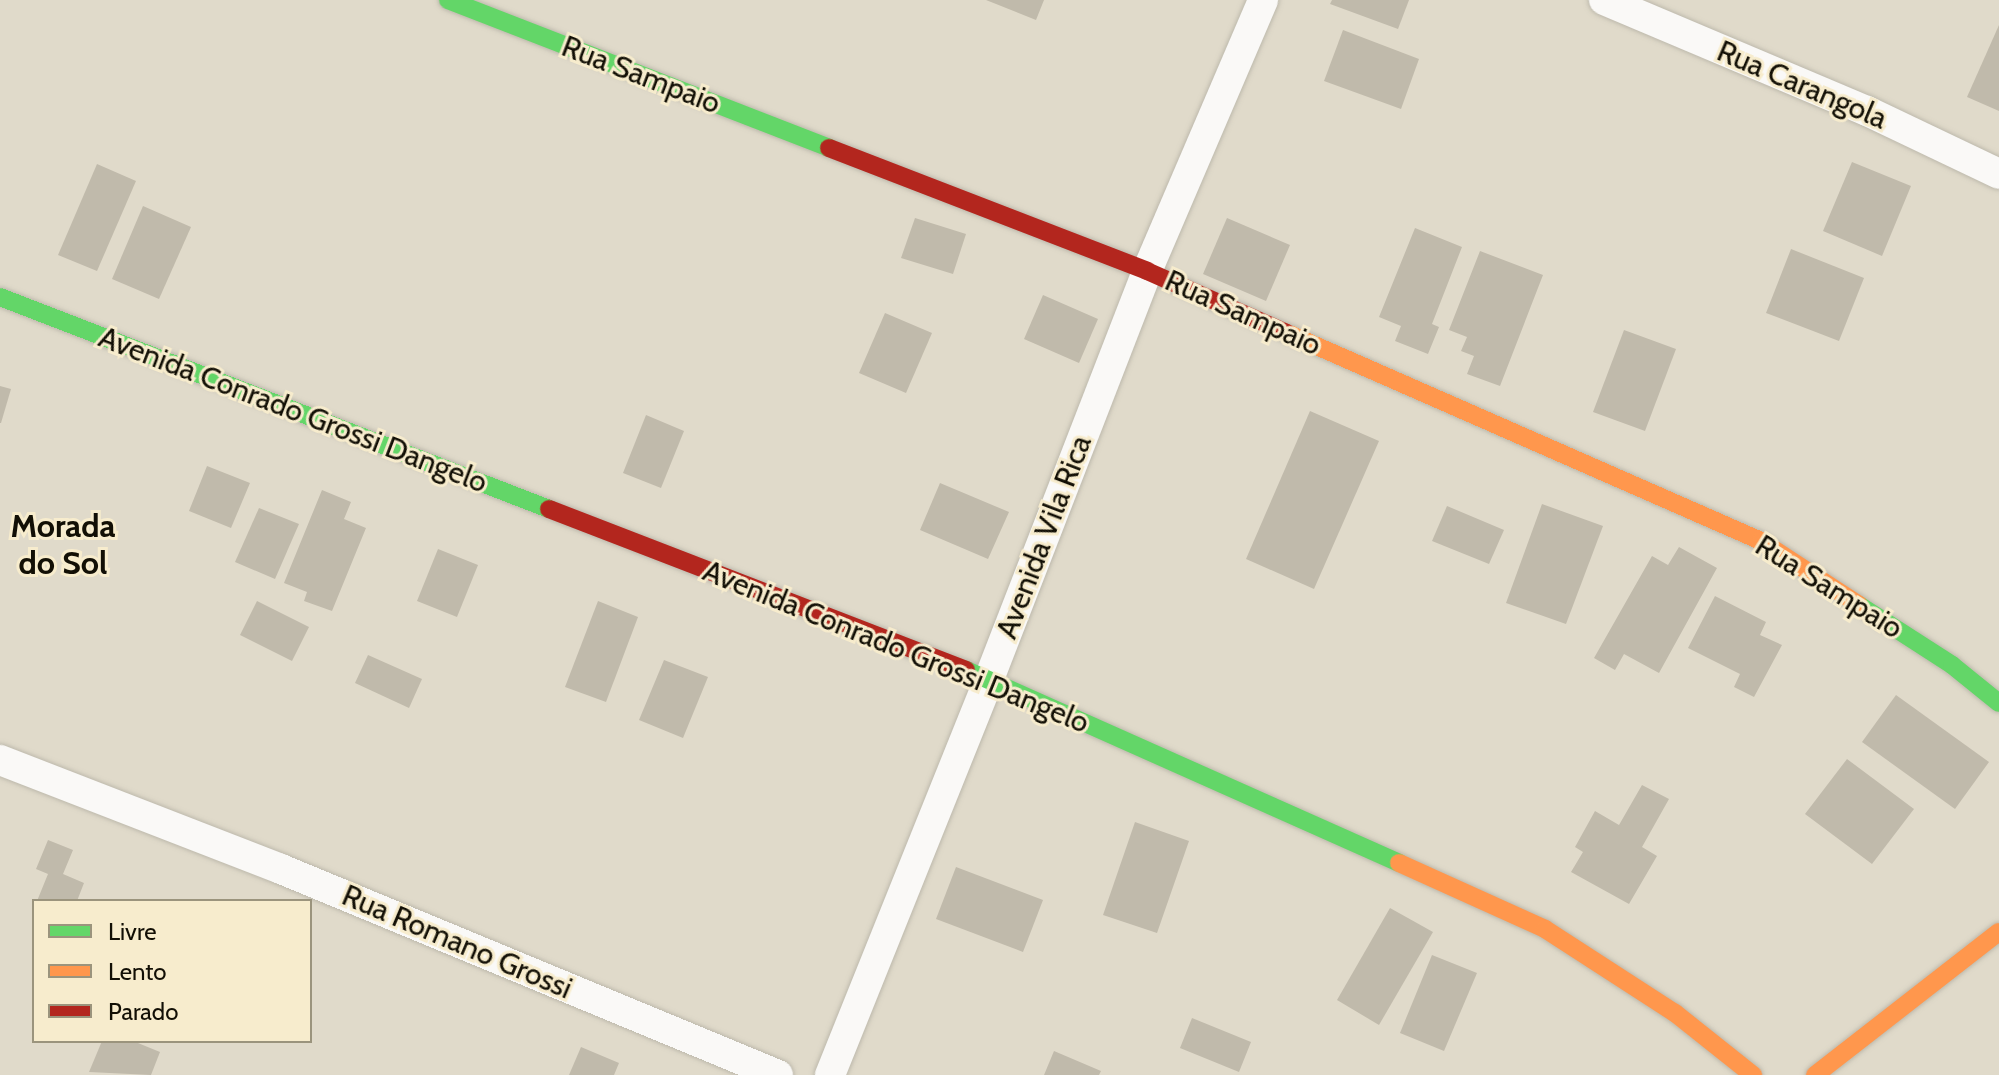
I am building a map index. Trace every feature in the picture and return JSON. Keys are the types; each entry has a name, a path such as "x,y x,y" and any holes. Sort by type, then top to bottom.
{"street":[{"name":"Rua Sampaio","path":"448,0 1147,271 1761,541 1952,665 1999,703"},
{"name":"Avenida Vila Rica","path":"830,1075 989,679 1147,271 1263,0"},
{"name":"Rua Carangola","path":"1604,0 1867,111 1999,174"},
{"name":"Avenida Conrado Grossi Dangelo","path":"0,297 989,679 1545,929 1675,1013 1753,1075"},
{"name":"Rua Romano Grossi","path":"0,760 281,869 778,1075"},
{"path":"1815,1075 1999,932"}],"building":[{"path":"986,0 1044,0 1036,20"},
{"path":"1332,0 1409,0 1398,29 1330,4"},
{"path":"1999,25 1999,111 1967,97"},
{"path":"1343,30 1419,59 1401,109 1324,81"},
{"path":"1852,162 1911,186 1882,256 1823,231"},
{"path":"97,164 136,181 97,271 58,255"},
{"path":"143,206 191,227 159,299 112,279"},
{"path":"915,218 966,234 953,274 901,258"},
{"path":"1227,218 1290,245 1266,301 1203,274"},
{"path":"1415,228 1462,247 1432,324 1439,327 1428,354 1395,341 1401,326 1379,317"},
{"path":"1791,249 1864,278 1839,341 1766,313"},
{"path":"1480,251 1543,275 1500,386 1467,374 1474,356 1461,351 1467,337 1449,330"},
{"path":"1043,295 1098,319 1079,363 1024,339"},
{"path":"885,313 932,333 906,393 859,373"},
{"path":"1624,330 1676,349 1645,431 1593,412"},
{"path":"0,386 11,389 1,423 0,423"},
{"path":"1310,411 1379,441 1314,589 1246,559"},
{"path":"646,415 684,431 661,488 623,473"},
{"path":"207,466 250,483 231,528 189,511"},
{"path":"940,483 1009,512 988,559 920,530"},
{"path":"322,490 351,502 344,519 366,528 332,611 304,601 307,592 284,583"},
{"path":"1542,504 1603,526 1566,624 1506,603"},
{"path":"1447,506 1504,530 1489,564 1432,541"},
{"path":"259,508 299,524 275,579 235,562"},
{"path":"1679,547 1717,568 1659,673 1624,654 1615,670 1594,658 1652,556 1668,565"},
{"path":"438,549 478,565 457,617 417,601"},
{"path":"1715,596 1766,622 1760,635 1782,645 1754,697 1734,687 1740,674 1688,648"},
{"path":"257,601 309,627 292,661 240,635"},
{"path":"598,601 638,617 606,702 565,687"},
{"path":"368,655 422,679 409,708 355,683"},
{"path":"664,660 708,677 683,738 639,720"},
{"path":"1896,695 1989,762 1955,809 1862,742"},
{"path":"1847,759 1914,809 1872,864 1805,814"},
{"path":"1642,785 1669,799 1642,847 1657,856 1629,904 1571,872 1583,852 1575,847 1595,811 1619,825"},
{"path":"1135,822 1189,841 1157,933 1103,915"},
{"path":"48,840 73,850 63,874 84,883 78,899 38,899 48,874 36,869"},
{"path":"956,867 1043,900 1023,952 936,919"},
{"path":"1390,908 1433,932 1379,1025 1337,1000"},
{"path":"1432,955 1477,973 1444,1051 1400,1033"},
{"path":"1192,1018 1251,1042 1239,1072 1180,1048"},
{"path":"101,1043 138,1043 160,1052 151,1075 89,1072"},
{"path":"581,1047 619,1063 614,1075 569,1075"},
{"path":"1054,1051 1101,1071 1099,1075 1044,1075"}],"traffic: fast":[{"path":"448,0 829,148"},
{"path":"0,297 549,509"},
{"path":"1859,605 1952,665 1999,703"},
{"path":"966,670 1399,863"}],"traffic: slow":[{"path":"1287,333 1761,541 1859,605"},
{"path":"1399,863 1545,929 1675,1013 1753,1075"},
{"path":"1815,1075 1999,932"}],"traffic: jam":[{"path":"829,148 1147,271 1287,333"},
{"path":"549,509 966,670"}],"district":[{"name":"Morada do Sol","path":"63,546"}]}
